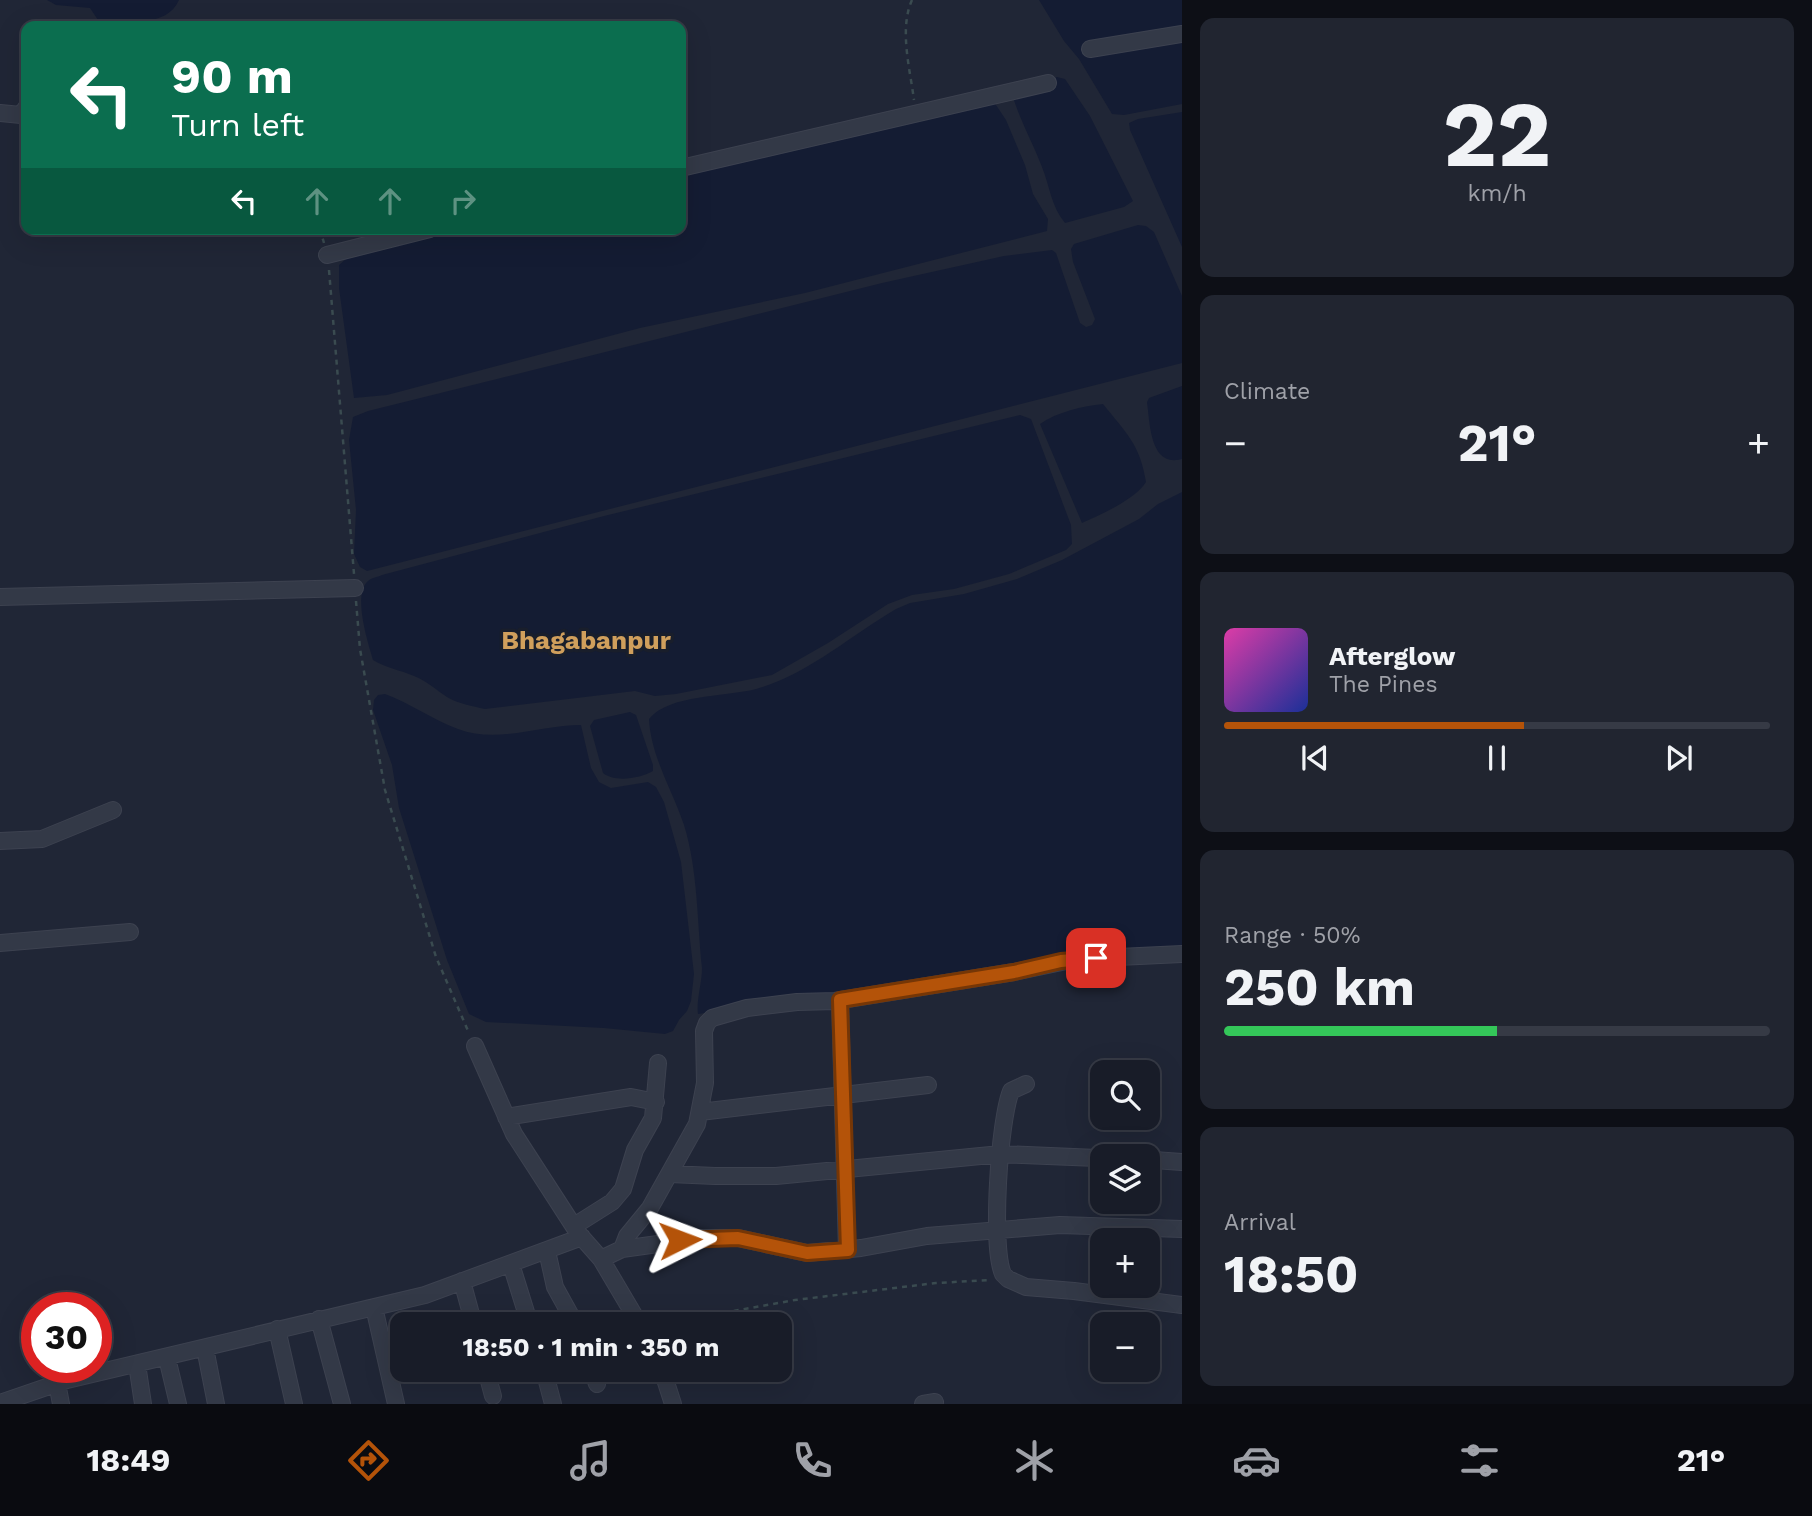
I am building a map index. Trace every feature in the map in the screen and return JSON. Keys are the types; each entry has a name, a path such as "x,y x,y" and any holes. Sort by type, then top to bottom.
{"street":[{"path":"1090,49 1182,34"},
{"path":"686,167 1048,83"},
{"path":"0,113 16,116 21,113"},
{"path":"327,255 406,235"},
{"path":"0,597 355,588"},
{"path":"0,841 42,839 113,810"},
{"path":"0,943 130,932"},
{"path":"622,1249 627,1236 650,1208 693,1133 705,1083 705,1031 712,1018 747,1008 840,1000 1014,972 1068,960 1182,954"},
{"path":"840,1000 848,1250"},
{"path":"475,1046 506,1117 578,1232 600,1259 631,1312"},
{"path":"112,1370 425,1295 547,1251 578,1232 618,1196 635,1150 649,1128 656,1102 658,1063"},
{"path":"700,1112 928,1084"},
{"path":"1026,1084 1010,1091 1001,1154 998,1230 1001,1268 1008,1279 1026,1287 1182,1305"},
{"path":"506,1117 631,1097 656,1102"},
{"path":"670,1174 776,1176 1001,1154 1090,1158"},
{"path":"1160,1160 1182,1162"},
{"path":"600,1259 622,1249 701,1238 738,1238 807,1253 848,1250 927,1236 1060,1225 1182,1229"},
{"path":"547,1251 555,1287 569,1312"},
{"path":"511,1264 526,1312"},
{"path":"462,1281 470,1312"},
{"path":"374,1307 396,1404"},
{"path":"319,1319 342,1404"},
{"path":"277,1329 294,1404"},
{"path":"205,1348 216,1404"},
{"path":"167,1358 178,1404"},
{"path":"136,1364 143,1404"},
{"path":"489,1382 492,1396"},
{"path":"547,1382 553,1404"},
{"path":"666,1382 673,1404"},
{"path":"0,1403 57,1383 61,1404"}],"path":[{"path":"912,0 906,13 906,27 915,114"},
{"path":"327,255 360,649 385,790 436,957 475,1046"},
{"path":"728,1312 795,1300 936,1283 1008,1279"}],"water":[{"path":"47,0 179,0 165,15 145,21 99,21 90,8 56,5"},
{"path":"1039,0 1182,0 1182,104 1124,115 1112,114"},
{"path":"1057,77 1065,79 1090,116 1133,201 1124,207 1065,223 1057,210 1011,90"},
{"path":"994,102 1006,120 1025,165 1033,194 1048,219 1047,231 805,293 640,328 387,395 354,398 339,288 339,265 346,259 364,251 424,235 686,235 686,169"},
{"path":"1182,112 1182,247 1129,123"},
{"path":"1138,225 1146,226 1154,232 1182,296 1182,363 367,571 360,567 354,554 356,510 349,440 353,417 368,411 882,283 1004,256 1052,250 1056,253 1080,323 1086,327 1092,325 1095,319 1073,262 1071,249 1074,244"},
{"path":"1182,386 1182,459 1171,460 1163,457 1154,442 1147,402 1149,398"},
{"path":"1103,404 1136,448 1146,482 1126,500 1082,523 1040,424 1070,410"},
{"path":"1020,415 1031,419 1071,525 1072,544 1066,550 1009,574 954,589 912,595 888,604 772,675 676,694 655,696 635,691 485,709 452,699 419,678 373,660 363,620 361,598 367,582 374,578 604,516"},
{"path":"1182,492 1182,949 1006,969 698,1014 702,968 692,860 684,825 654,747 649,719 658,711 684,701 744,692 775,683 811,665 896,609 910,603 964,594 1017,579 1062,560 1139,519 1158,504"},
{"path":"385,694 458,729 473,733 504,734 581,725 591,768 599,782 611,788 648,782 656,787 664,802 681,862 694,974 691,1001 673,1031 665,1034 486,1022 469,1014 447,960 399,808 392,765 373,710 374,700 378,695"},
{"path":"630,712 636,715 653,771 642,776 614,778 603,773 590,726 594,720"}],"district":[{"name":"Bhagabanpur","path":"586,640"}],"route":[{"path":"680,1240 738,1238 807,1253 848,1250 840,1000 1014,972 1061,961 1096,958"}]}
